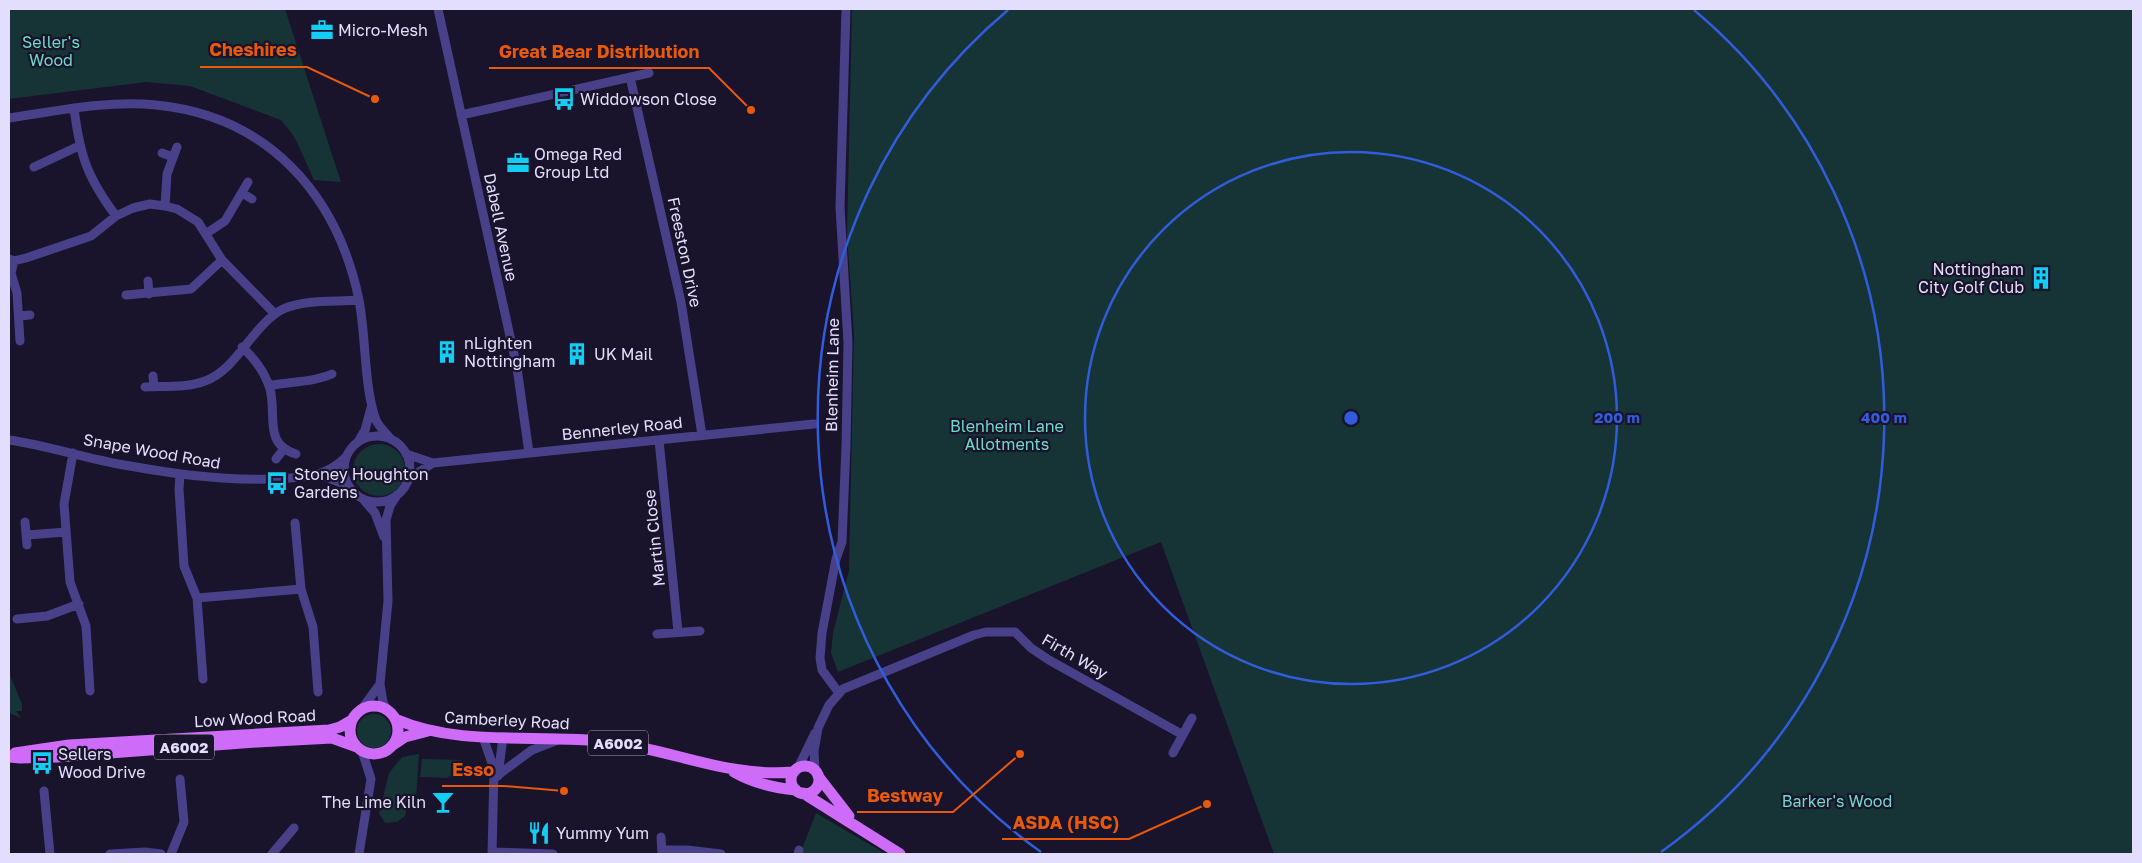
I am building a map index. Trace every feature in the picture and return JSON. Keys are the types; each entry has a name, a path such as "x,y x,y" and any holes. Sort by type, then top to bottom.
{"main road":[{"path":"374,706 391,714 398,732 393,745 379,754 360,749 351,734 352,720 361,710 374,706"},
{"name":"Camberley Road","path":"391,714 428,732"},
{"name":"Low Wood Road","path":"9,755 69,746 329,730 340,728 352,720"},
{"name":"Camberley Road","path":"393,745 410,736 428,732 483,737 563,738 646,748 730,770 768,773 796,770"},
{"name":"Low Wood Road","path":"9,755 20,758 57,757 332,738 360,749"},
{"path":"805,766 816,773 817,787 811,792 799,792 791,781 796,770 805,766"},
{"name":"Camberley Road","path":"730,770 774,788 799,792 900,854"},
{"name":"Camberley Road","path":"816,773 836,801 863,830"}],"street":[{"name":"Dabell Avenue","path":"438,9 517,368 529,453"},
{"name":"Blenheim Lane","path":"839,693 822,670 820,658 822,633 836,559 842,542 846,455 848,343 840,207 846,9"},
{"path":"461,115 649,73"},
{"name":"Freeston Drive","path":"630,77 684,317 702,435"},
{"path":"9,118 114,104 154,105 186,109 221,120 251,134 280,154 306,182 319,200 347,256 359,300 372,405 379,424 390,438 399,444 406,454 410,466 408,479 388,513 386,542 387,610 380,684 383,702 391,714"},
{"path":"74,108 79,146 86,169 99,193 116,216"},
{"path":"34,167 79,146"},
{"path":"166,206 166,182 177,147"},
{"path":"162,153 173,157"},
{"path":"206,233 225,221 248,182"},
{"path":"242,193 252,199"},
{"path":"20,342 17,293 11,273 11,260 26,258 91,236 116,216 132,208 150,204 166,206 188,215 206,233 222,260 275,314"},
{"path":"126,295 190,289 222,260"},
{"path":"148,281 149,294"},
{"path":"153,376 149,387 194,384 206,381 217,375 275,314 295,305 359,300"},
{"path":"19,316 30,315"},
{"path":"242,347 254,358 269,386 276,441 283,450 296,454"},
{"path":"269,386 290,381 326,380"},
{"path":"321,475 332,469 346,457 366,430 372,405"},
{"name":"Bennerley Road","path":"406,454 433,463 814,424"},
{"path":"357,442 371,436 390,438"},
{"name":"Snape Wood Road","path":"9,440 180,475 234,479 321,475 348,486"},
{"name":"Martin Close","path":"659,440 678,632"},
{"path":"276,459 283,450"},
{"path":"73,453 64,491 66,532 70,582 86,626 90,691"},
{"path":"346,457 344,473 348,486 375,513 386,542"},
{"name":"Bennerley Road","path":"408,479 433,463"},
{"path":"180,475 179,489 184,566 197,598 203,679"},
{"path":"363,499 378,502 397,495"},
{"path":"25,522 27,540 66,532"},
{"path":"295,523 301,589 313,627 318,692"},
{"path":"197,598 301,589"},
{"path":"17,619 47,616 78,604"},
{"path":"657,634 700,630"},
{"name":"Firth Way","path":"839,693 849,686 974,635 986,632 1015,632 1031,648 1049,660 1183,734"},
{"path":"361,710 380,684"},
{"path":"796,770 829,705 839,693"},
{"path":"1173,753 1192,718"},
{"path":"816,773 814,751 818,728"},
{"path":"483,737 494,769 495,796"},
{"path":"503,737 495,796 492,853 553,854"},
{"path":"498,775 532,750 563,738"},
{"path":"359,854 371,779 360,749"},
{"path":"171,854 184,822 180,779"},
{"path":"181,791 192,790"},
{"path":"44,791 50,802 50,854"},
{"path":"272,854 290,840 294,828"},
{"path":"661,837 662,852 687,850 721,854"},
{"path":"110,854 145,852 162,854"}],"green space":[{"name":"Seller's Wood","path":"9,9 285,9 341,182 314,180 295,138 281,120 190,86 146,82 9,99"},
{"name":"Nottingham City Golf Club","path":"852,9 2133,9 2133,854 1274,854 1161,542 838,672 831,653 833,633 849,570 854,332 847,236"},
{"path":"374,444 384,444 398,451 405,465 405,475 398,489 384,496 374,496 364,492 357,485 353,475 353,465 357,455 364,448"},
{"path":"9,673 22,704 22,711 16,711 21,718 9,713"},
{"path":"374,714 386,719 391,731 386,743 374,748 362,743 357,731 362,719"},
{"path":"419,754 416,799 407,808 405,816 397,822 385,823 379,813 389,773 402,757"},
{"path":"422,759 461,760 459,778 452,778 449,775 448,778 420,777"},
{"path":"816,813 886,854 800,854"}],"place":[{"name":"Micro-Mesh","path":"322,30"},
{"name":"Cheshires","path":"375,99"},
{"name":"Widdowson Close","path":"564,99"},
{"name":"Great Bear Distribution","path":"751,110"},
{"name":"Omega Red Group Ltd","path":"518,163"},
{"name":"Nottingham City Golf Club","path":"2041,278"},
{"name":"nLighten Nottingham","path":"447,352"},
{"name":"UK Mail","path":"577,354"},
{"name":"Stoney Houghton Gardens","path":"277,483"},
{"name":"Bestway","path":"1020,754"},
{"name":"Sellers Wood Drive","path":"42,763"},
{"name":"Esso","path":"564,791"},
{"name":"The Lime Kiln","path":"443,802"},
{"name":"ASDA (HSC)","path":"1207,804"},
{"name":"Yummy Yum","path":"539,833"}],"park label":[{"name":"Blenheim Lane Allotments","path":"1007,435"},
{"name":"Barker's Wood","path":"1837,801"}]}
